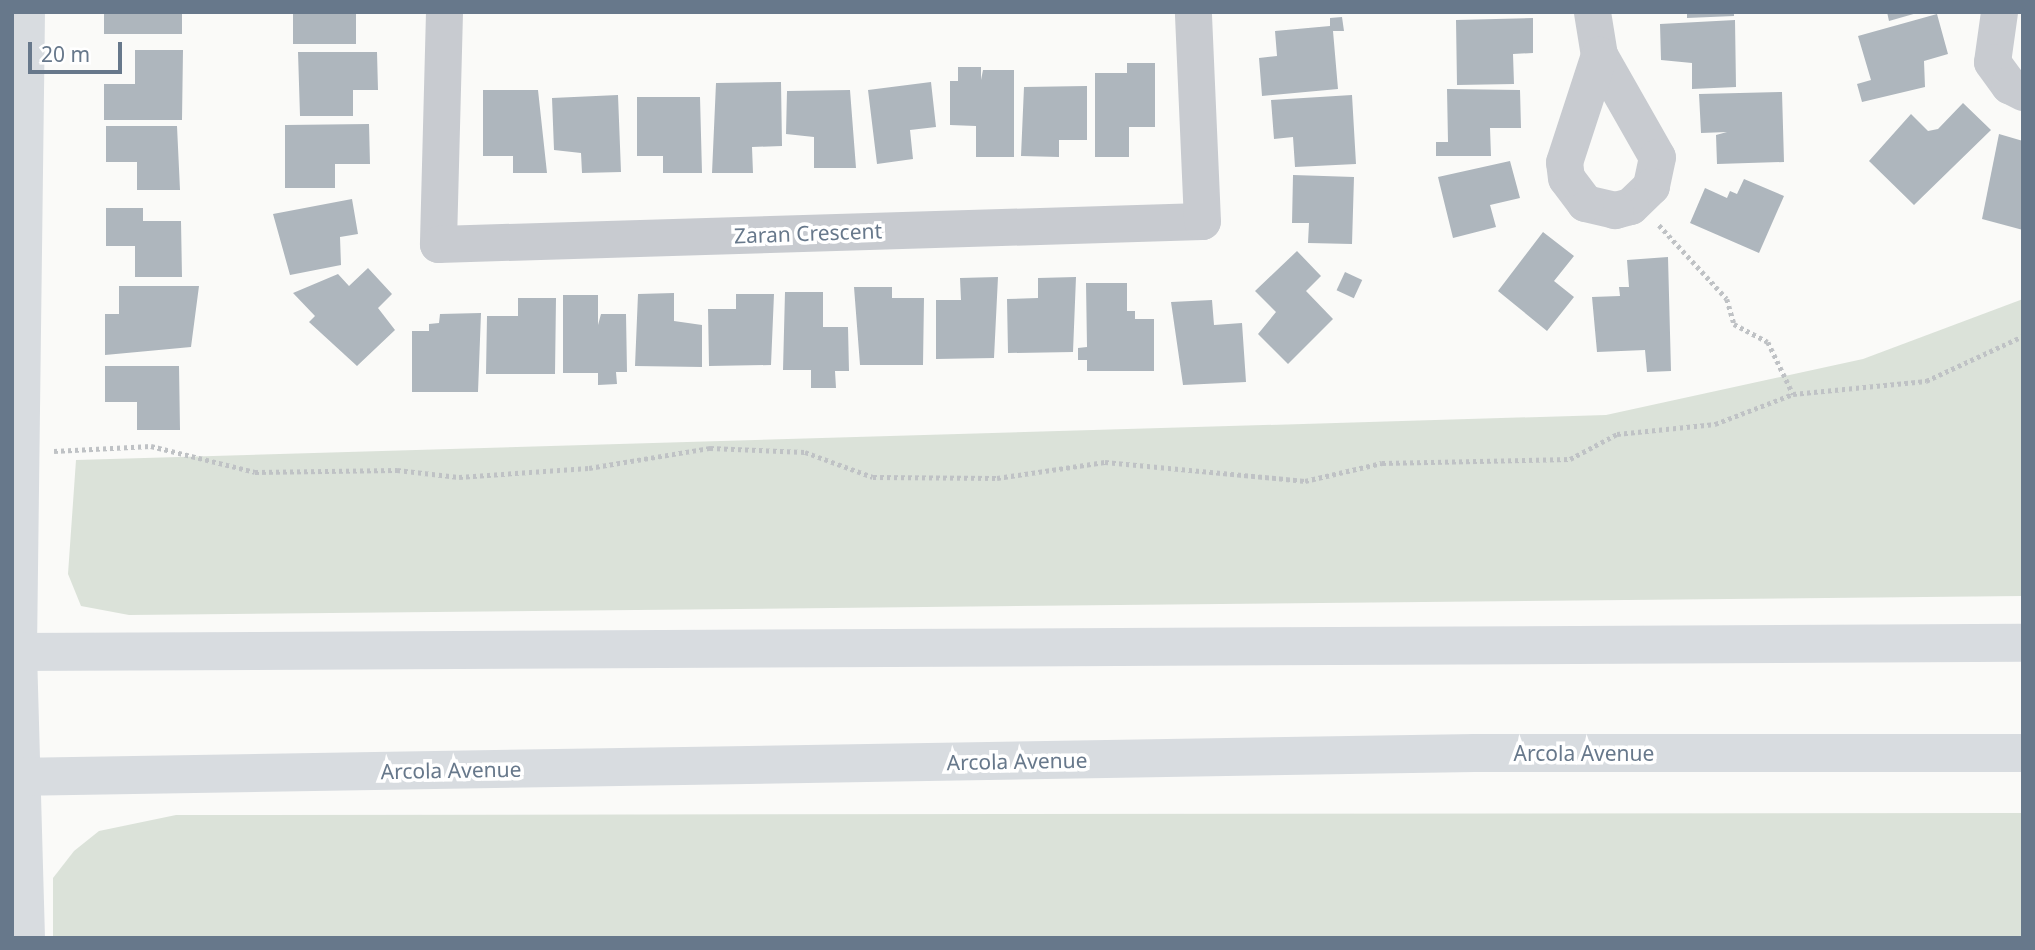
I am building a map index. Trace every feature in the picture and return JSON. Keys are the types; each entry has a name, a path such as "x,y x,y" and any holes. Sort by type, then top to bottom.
{"main road":[{"path":"26,12 22,451 15,652 26,938"},
{"path":"15,652 2023,643"},
{"name":"Arcola Avenue","path":"18,777 1475,753 2023,753"}],"street":[{"name":"Zaran Crescent","path":"444,12 438,244 1202,221 1193,12"},
{"path":"1592,12 1599,55 1657,157 1642,198 1630,206 1600,209 1585,203 1566,178 1564,162 1599,55"},
{"path":"1999,12 1993,62 2004,80 2023,92"}],"path":[{"path":"1642,198 1657,223 1727,299 1734,324 1768,342 1793,394"},
{"path":"22,451 151,446 255,472 397,470 459,477 589,468 710,447 805,452 873,477 997,478 1105,462 1305,481 1382,463 1570,459 1617,434 1715,424 1793,394 1926,381 2023,336"}],"shaded area":[{"path":"2023,299 2023,596 129,615 81,606 68,574 76,460 1606,415 1863,359"},
{"path":"2023,813 2023,938 53,938 53,878 74,851 99,831 176,815"}],"building":[{"path":"104,12 182,12 182,34 104,34"},
{"path":"293,12 356,12 356,44 293,44"},
{"path":"1687,12 1734,12 1734,16 1687,18"},
{"path":"1887,12 1917,12 1917,13 1889,21"},
{"path":"1937,14 1948,54 1924,61 1925,87 1862,102 1857,84 1871,80 1858,36"},
{"path":"1342,17 1344,31 1333,31 1338,89 1262,96 1259,58 1277,56 1275,31 1330,26 1330,18"},
{"path":"1533,18 1533,53 1513,54 1514,84 1457,85 1456,20"},
{"path":"1735,20 1736,87 1692,89 1692,63 1661,60 1660,24"},
{"path":"135,50 183,50 182,120 104,120 104,84 135,84"},
{"path":"298,52 377,52 378,90 353,90 353,116 300,116"},
{"path":"1127,63 1155,63 1155,127 1129,127 1129,157 1095,157 1095,73 1127,73"},
{"path":"958,67 981,67 981,80 983,70 1014,70 1014,157 976,157 976,126 950,125 950,81 958,81"},
{"path":"781,82 782,146 752,147 753,173 712,173 716,83"},
{"path":"931,82 936,127 910,130 913,159 877,164 868,90"},
{"path":"1087,86 1087,140 1059,140 1059,157 1021,156 1024,87"},
{"path":"1447,89 1520,90 1521,128 1490,128 1491,156 1436,156 1436,142 1448,142"},
{"path":"483,90 538,90 547,173 513,173 513,156 483,156"},
{"path":"850,90 856,168 814,168 814,137 786,134 787,91"},
{"path":"1782,92 1784,162 1717,164 1716,135 1727,132 1701,133 1699,94"},
{"path":"618,95 621,172 582,173 581,153 554,150 552,98"},
{"path":"1352,95 1356,164 1295,167 1293,137 1274,139 1271,100"},
{"path":"637,97 700,97 702,173 663,173 663,156 637,156"},
{"path":"1963,103 1991,130 1914,205 1869,161 1911,114 1928,131 1938,129"},
{"path":"369,124 370,164 335,164 335,188 285,188 285,125"},
{"path":"106,126 177,126 180,190 137,190 137,162 106,162"},
{"path":"1999,134 2023,141 2023,230 1982,219"},
{"path":"1510,161 1520,198 1490,205 1496,227 1453,238 1438,177"},
{"path":"1293,175 1354,177 1352,244 1308,243 1309,223 1292,223"},
{"path":"1744,179 1784,196 1759,253 1690,223 1705,188 1727,198 1730,191 1737,194"},
{"path":"352,199 358,234 340,237 341,265 290,275 273,214"},
{"path":"106,208 143,208 143,221 181,221 182,277 135,277 135,246 106,246"},
{"path":"1543,232 1574,256 1554,281 1574,297 1547,331 1498,291"},
{"path":"1297,251 1321,276 1306,291 1333,319 1288,364 1258,334 1276,312 1255,291"},
{"path":"1668,257 1671,371 1647,372 1645,350 1597,352 1592,297 1620,296 1619,287 1629,287 1627,260"},
{"path":"368,268 392,294 378,308 395,330 357,366 309,322 315,316 293,293 338,274 349,286"},
{"path":"1345,272 1362,280 1354,298 1337,290"},
{"path":"998,277 994,358 936,359 936,300 961,300 960,278"},
{"path":"1076,277 1073,352 1008,353 1007,299 1038,298 1038,278"},
{"path":"1086,283 1127,283 1127,311 1135,311 1135,319 1154,319 1154,371 1087,371 1087,360 1078,360 1078,348 1087,347"},
{"path":"119,286 199,286 191,347 105,355 105,314 119,314"},
{"path":"854,287 892,287 892,298 924,298 923,365 860,365"},
{"path":"785,292 823,292 823,327 848,327 849,371 835,371 836,388 811,388 811,370 783,370"},
{"path":"674,293 674,321 702,325 702,367 635,366 638,294"},
{"path":"736,294 774,294 771,365 709,366 708,309 736,309"},
{"path":"563,295 598,295 598,325 601,314 626,314 627,372 616,372 617,384 598,385 598,373 563,373"},
{"path":"518,298 556,298 555,374 486,374 487,316 518,316"},
{"path":"1212,300 1214,325 1242,323 1246,382 1183,385 1171,302"},
{"path":"481,313 478,392 412,392 412,331 429,331 429,324 439,323 440,314"},
{"path":"105,366 179,366 180,430 137,430 137,402 105,402"}]}
